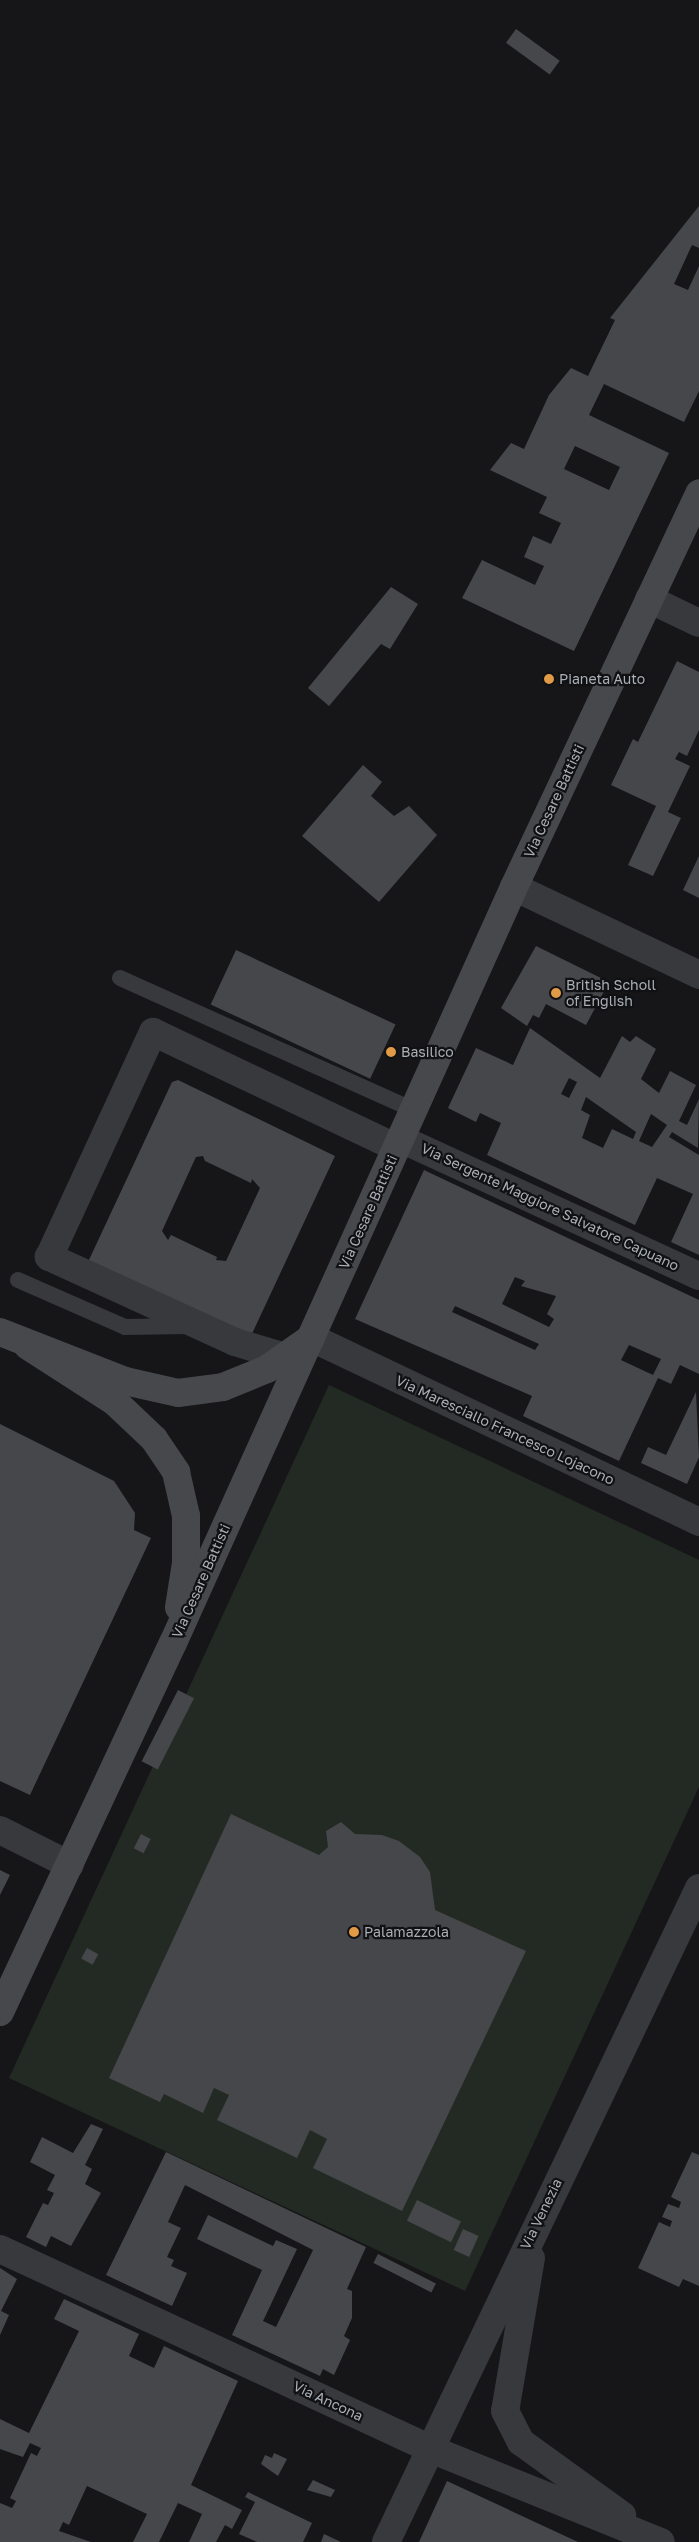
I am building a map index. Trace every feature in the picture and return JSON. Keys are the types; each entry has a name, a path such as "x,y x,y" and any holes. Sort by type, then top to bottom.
{"main road":[{"name":"Via Cesare Battisti","path":"0,2012 173,1643 514,887 699,493"},
{"path":"0,1332 28,1346 115,1402 154,1439 176,1472 186,1516 186,1563 173,1643"},
{"path":"28,1346 125,1381 178,1393 223,1387 285,1357 312,1338"}],"street":[{"path":"649,599 699,623"},
{"path":"514,887 699,975"},
{"name":"Via Cesare Battisti","path":"285,1357 200,1326 49,1257 153,1032 399,1143"},
{"name":"Via Sergente Maggiore Salvatore Capuano","path":"399,1143 699,1276"},
{"name":"Via Maresciallo Francesco Lojacono","path":"312,1338 699,1522"},
{"path":"0,1830 70,1865"},
{"name":"Via Venezia","path":"386,2542 428,2448 699,1888"},
{"path":"539,2218 505,2411 521,2442 658,2541"},
{"name":"Via Ancona","path":"0,2249 428,2448 658,2541"}],"lane":[{"path":"120,978 414,1110"},
{"path":"18,1280 125,1327 200,1326"}],"shaded area":[{"name":"Palamazzola","path":"329,1385 699,1560 699,1787 465,2291 9,2078"}],"building":[{"path":"516,29 560,61 550,74 506,43"},
{"path":"699,206 699,248 692,245 674,284 688,290 699,266 699,391 684,422 604,384 589,415 669,453 574,651 462,598 482,560 535,585 544,566 524,557 533,536 551,544 561,523 539,513 547,497 490,470 511,443 524,449 549,395 571,368 588,376 615,320 610,318","holes":["575,446 620,467 609,490 564,469"]},
{"path":"391,587 418,604 390,649 381,644 329,706 308,688"},
{"path":"677,661 699,672 699,730 687,756 679,752 675,759 690,766 668,812 681,818 653,876 628,865 656,806 611,785 633,739 638,742"},
{"path":"363,765 382,782 371,796 394,816 409,806 437,835 379,902 302,836"},
{"path":"699,856 699,898 683,890"},
{"name":"British Scholl of English","path":"536,946 609,982 586,1025 546,1004 539,1018 533,1015 527,1026 501,1008"},
{"path":"236,950 396,1024 370,1079 211,1004"},
{"path":"530,1028 600,1078 622,1036 630,1042 636,1036 656,1049 641,1079 659,1093 670,1071 696,1085 679,1121 687,1125 699,1099 698,1148 672,1132 669,1137 699,1155 699,1255 671,1242 693,1194 657,1178 635,1225 487,1155 501,1123 480,1113 476,1122 448,1108 476,1048 513,1065","holes":["569,1078 577,1082 569,1098 561,1094","586,1097 636,1132 633,1139 612,1129 603,1148 582,1138 590,1115 581,1110","651,1114 667,1125 652,1147 639,1141"]},
{"path":"178,1080 335,1156 250,1338 88,1262 172,1082","holes":["203,1156 205,1161 251,1183 252,1179 260,1188 226,1261 216,1260 217,1257 171,1235 168,1240 162,1231 196,1157"]},
{"path":"424,1170 699,1300 699,1374 680,1365 671,1384 658,1378 619,1461 523,1416 532,1396 355,1319","holes":["515,1277 525,1281 521,1286 556,1296 547,1314 554,1319 549,1327 502,1304","455,1306 539,1344 535,1350 452,1312","629,1345 661,1359 653,1375 621,1360"]},
{"path":"696,1392 699,1457 687,1484 641,1463 648,1447 666,1455"},
{"path":"0,1424 114,1481 135,1513 134,1530 151,1538 30,1795 0,1781"},
{"path":"178,1690 194,1698 158,1769 142,1761"},
{"path":"231,1814 319,1855 328,1847 326,1831 341,1822 355,1834 382,1835 399,1841 420,1857 430,1872 435,1910 526,1951 402,2211 313,2168 327,2139 310,2130 297,2158 217,2120 229,2095 214,2088 203,2113 164,2094 160,2102 109,2078"},
{"path":"141,1834 151,1839 144,1853 134,1848"},
{"path":"0,1870 10,1875 0,1895"},
{"path":"87,1948 98,1954 93,1965 81,1958"},
{"path":"91,2124 103,2129 85,2165 92,2169 85,2184 101,2193 71,2246 51,2236 46,2247 26,2237 43,2203 48,2205 54,2193 47,2190 55,2175 30,2162 42,2137 73,2153"},
{"path":"166,2152 366,2247 347,2289 352,2291 352,2318 344,2336 350,2340 334,2375 323,2369 320,2376 232,2335 262,2270 197,2239 208,2215 273,2246 276,2240 297,2249 263,2321 276,2327 313,2250 185,2185 168,2222 181,2228 167,2257 174,2260 171,2266 187,2273 172,2306 106,2275"},
{"path":"692,2152 699,2155 699,2286 683,2279 679,2287 638,2268 659,2222 670,2227 672,2221 662,2217 668,2204 679,2208 681,2202 671,2197"},
{"path":"417,2200 461,2221 451,2242 407,2221"},
{"path":"463,2229 479,2236 469,2257 454,2250"},
{"path":"378,2254 436,2284 431,2292 373,2263"},
{"path":"0,2268 17,2279 1,2311 9,2315 0,2335"},
{"path":"64,2299 139,2334 129,2356 154,2368 164,2346 238,2381 191,2485 242,2510 232,2529 225,2525 216,2542 189,2542 202,2514 178,2503 159,2542 133,2542 147,2514 87,2486 69,2525 63,2522 59,2531 91,2542 0,2542 0,2503 12,2508 16,2501 10,2498 31,2453 37,2456 41,2448 30,2443 23,2457 0,2449 0,2419 29,2433 79,2331 54,2319"},
{"path":"274,2453 287,2459 278,2476 261,2464 265,2455 272,2458"},
{"path":"313,2480 335,2490 331,2497 307,2490"},
{"path":"447,2481 578,2542 419,2542"},
{"path":"248,2492 312,2523 303,2542 257,2542 239,2534 255,2502 245,2497"},
{"path":"324,2534 341,2542 321,2542"}],"place":[{"name":"Pianeta Auto","path":"549,679"},
{"name":"British Scholl of English","path":"556,993"},
{"name":"Basilico","path":"391,1052"},
{"name":"Palamazzola","path":"354,1932"}]}
